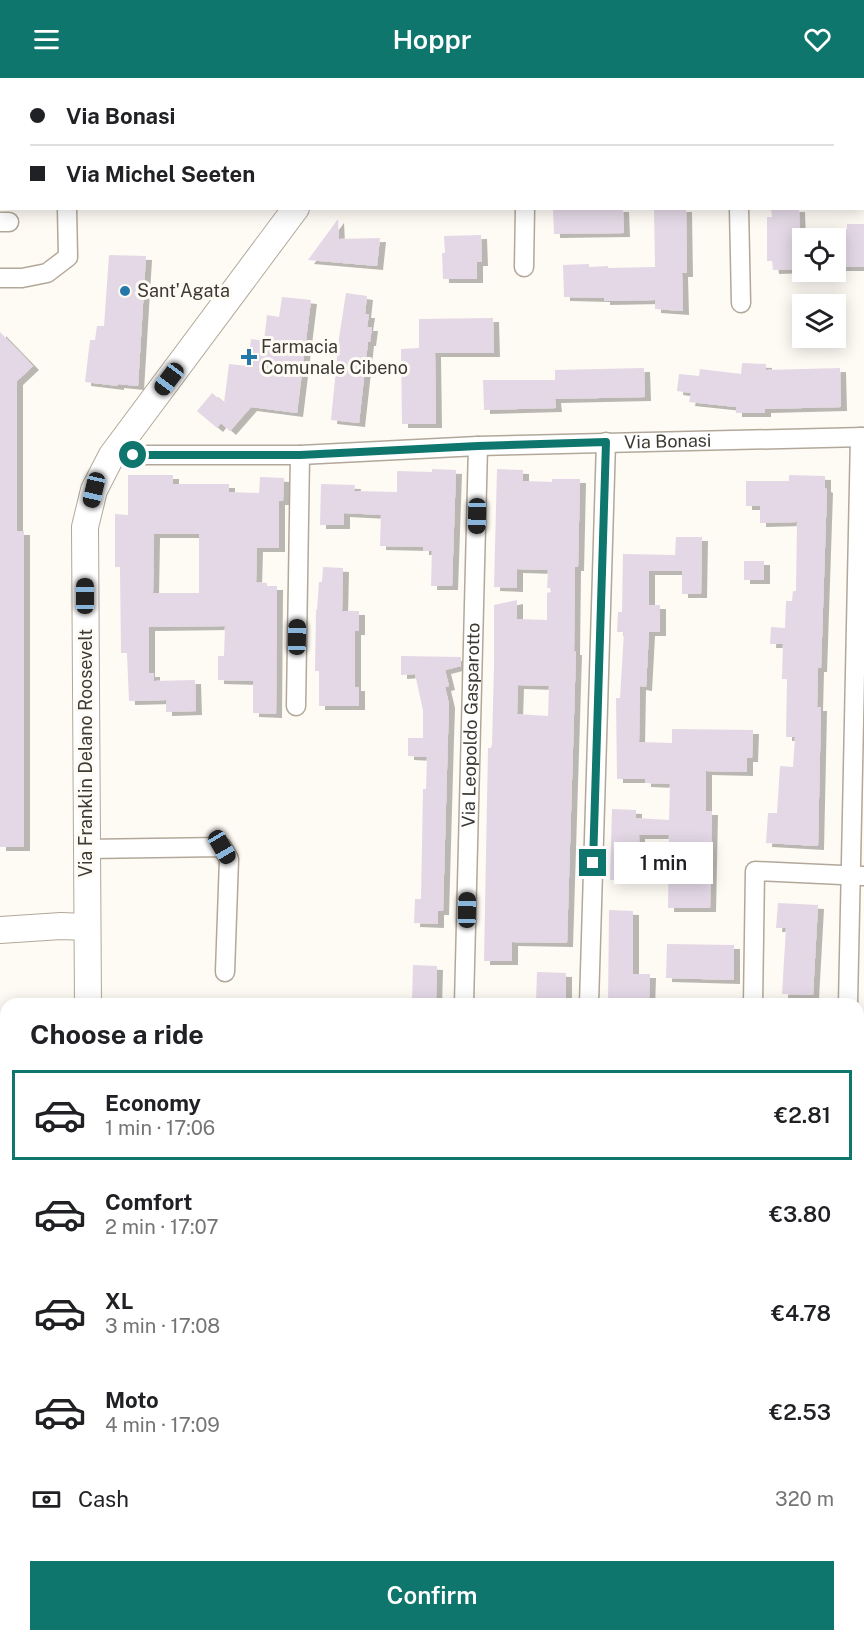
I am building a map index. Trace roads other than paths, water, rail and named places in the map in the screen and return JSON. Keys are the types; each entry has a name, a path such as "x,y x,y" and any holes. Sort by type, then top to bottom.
{"main road":[{"name":"Via Franklin Delano Roosevelt","path":"88,998 85,527 94,490 112,455 295,210"},
{"path":"0,930 61,926 87,927"}],"street":[{"path":"0,278 22,278 47,273 68,257 67,210"},
{"path":"524,267 525,210"},
{"path":"739,210 741,303"},
{"path":"848,998 858,876 862,437"},
{"name":"Via Bonasi","path":"112,455 300,455 478,446 862,437"},
{"path":"589,998 606,442"},
{"name":"Via Leopoldo Gasparotto","path":"464,998 478,446"},
{"path":"296,706 300,455"},
{"path":"87,849 222,847 229,859 225,972"},
{"path":"753,998 754,871 858,876"}],"place":[{"name":"Sant'Agata","path":"125,291"},
{"name":"Farmacia Comunale Cibeno","path":"249,357"}]}
